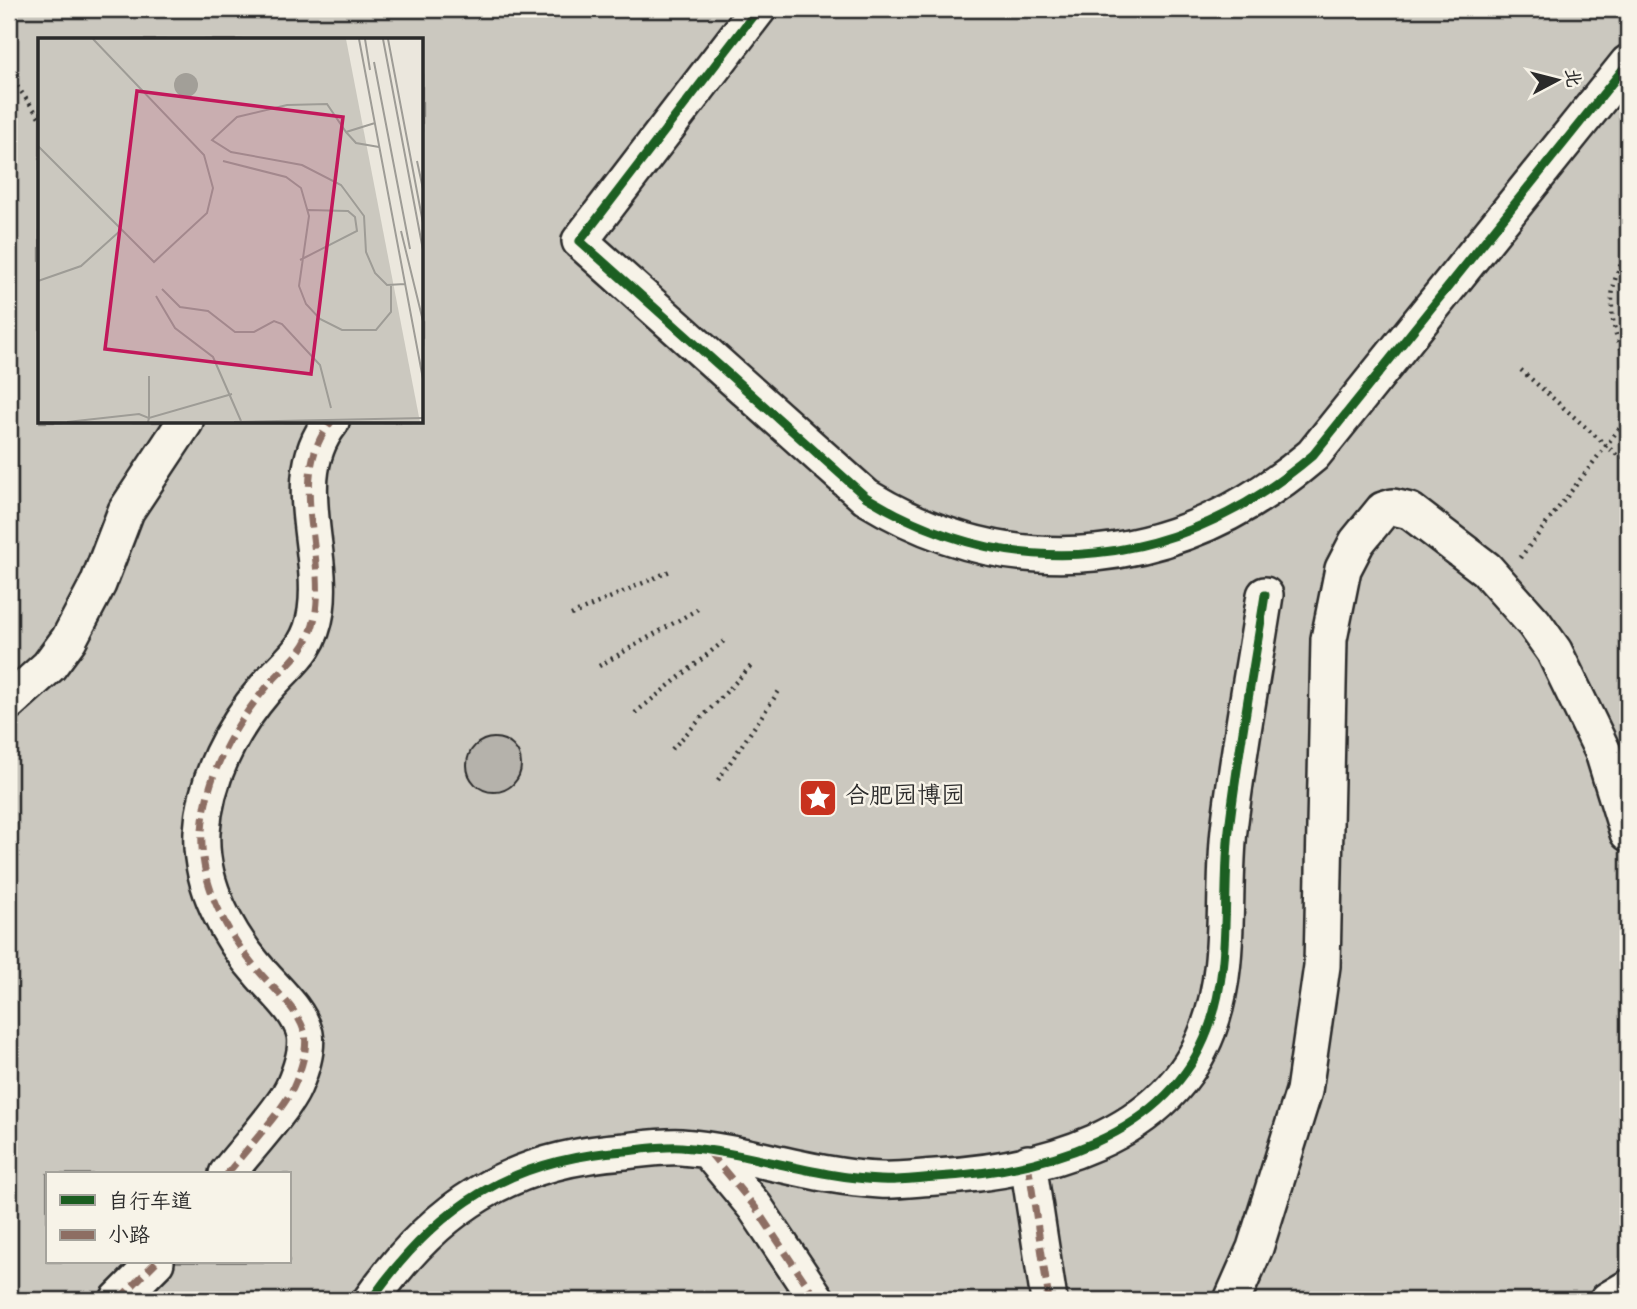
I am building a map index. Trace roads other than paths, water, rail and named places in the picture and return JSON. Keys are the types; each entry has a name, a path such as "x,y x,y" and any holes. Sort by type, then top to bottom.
{"street":[{"path":"758,9 580,241 866,497 898,516 964,542 1043,556 1094,555 1182,535 1237,510 1292,473 1313,455 1628,63"},
{"path":"9,702 49,666 69,639 98,584 126,511 185,424"},
{"path":"229,1172 293,1088 303,1061 305,1035 292,1009 248,960 223,918 206,877 202,857 206,798 229,739 265,689 302,652 315,613 318,579 309,467 319,437 329,424"},
{"path":"1232,1300 1255,1248 1304,1091 1322,966 1329,639 1343,569 1356,542 1383,510 1393,507 1410,511 1501,583 1548,641 1572,684 1603,752 1628,833"},
{"path":"371,1300 397,1263 437,1223 486,1188 517,1172 598,1153 679,1147 880,1180 991,1174 1098,1143 1158,1104 1188,1071 1208,1032 1223,970 1229,831 1265,595"},
{"path":"709,1152 755,1207 817,1300"},
{"path":"1028,1163 1049,1300"},
{"path":"118,1300 154,1264"},
{"path":"1608,1300 1628,1288"}],"place":[{"name":"合肥园博园","path":"818,798"}]}
